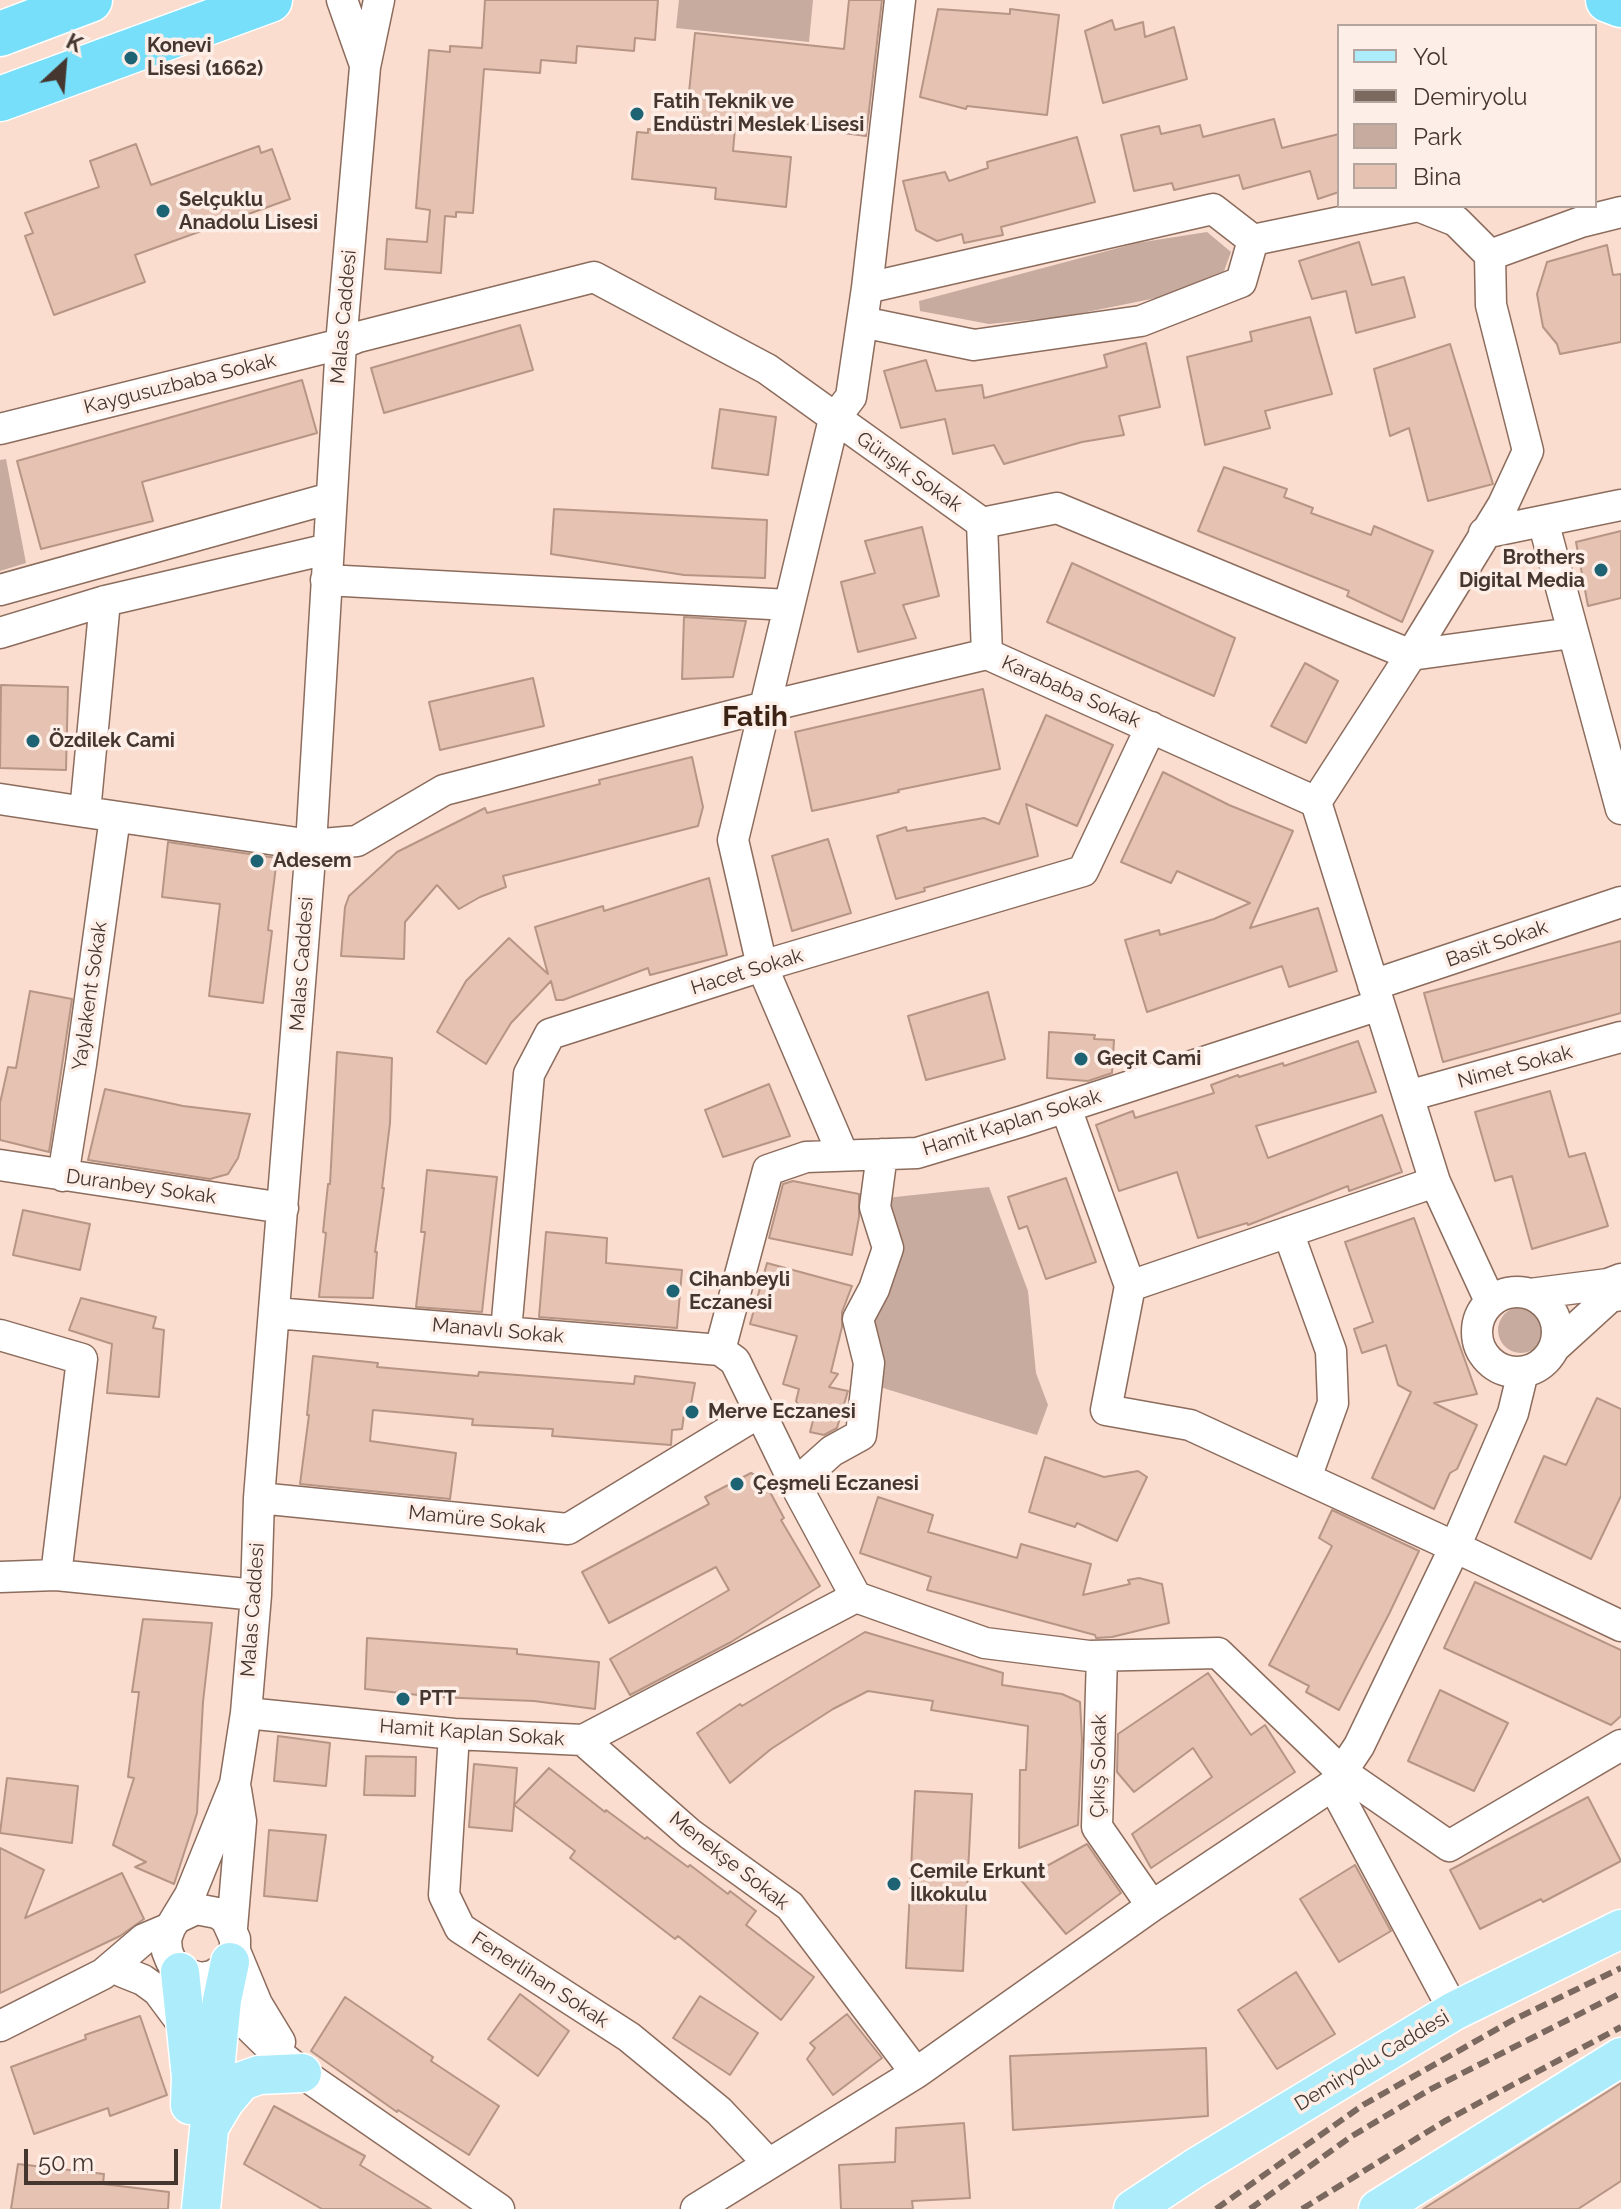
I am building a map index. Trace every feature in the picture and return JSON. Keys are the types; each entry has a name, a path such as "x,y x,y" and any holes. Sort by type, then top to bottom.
{"highway":[{"path":"0,34 90,0"},
{"path":"1608,0 1621,5"},
{"path":"0,99 268,2"}],"main road":[{"name":"Demiryolu Caddesi","path":"1133,2209 1454,2011 1621,1929"},
{"path":"201,2209 222,2000 232,1947"},
{"path":"177,1970 191,2077 179,2209"},
{"path":"1378,2209 1621,2057"},
{"path":"208,2129 242,2081 259,2075 302,2073"}],"street":[{"path":"342,0 365,67"},
{"name":"Malas Caddesi","path":"235,1784 246,1713 256,1595 259,1498 311,845 331,498 350,341 365,67 379,0"},
{"path":"843,1155 762,966 733,840 834,419 851,397 867,288 900,0"},
{"path":"867,288 1213,209 1253,240 1408,208"},
{"path":"1423,208 1456,221 1490,255 1491,305 1528,451 1503,505 1316,802 1435,1182 1490,1301"},
{"path":"1490,255 1581,222 1621,212"},
{"path":"862,322 974,345 1141,321 1241,282 1253,240"},
{"name":"Gürışık Sokak","path":"350,341 594,277 767,369 982,523 1057,508 1411,655"},
{"name":"Kaygusuzbaba Sokak","path":"0,429 350,341"},
{"path":"0,590 331,498"},
{"path":"1484,533 1621,505"},
{"path":"1543,521 1621,809"},
{"path":"982,523 987,654"},
{"path":"0,633 105,601 328,549"},
{"path":"326,580 789,605"},
{"path":"85,812 105,601"},
{"path":"1411,655 1572,633"},
{"name":"Karababa Sokak","path":"0,799 311,845 357,841 444,790 765,707 987,654 1316,802"},
{"name":"Hacet Sokak","path":"506,1331 529,1074 550,1034 762,966 1083,871 1151,727"},
{"name":"Yaylakent Sokak","path":"63,1176 115,817"},
{"name":"Basit Sokak","path":"1376,995 1621,902"},
{"name":"Hamit Kaplan Sokak","path":"720,1350 768,1170 806,1157 917,1153 1066,1108 1376,995"},
{"name":"Nimet Sokak","path":"1408,1096 1621,1037"},
{"path":"1066,1108 1130,1286 1106,1410 1190,1425 1621,1626"},
{"path":"795,1484 832,1451 861,1435 869,1363 858,1319 874,1289 888,1248 875,1207 882,1154"},
{"name":"Duranbey Sokak","path":"0,1165 283,1208"},
{"path":"1130,1286 1435,1182"},
{"path":"1288,1232 1331,1351 1333,1403 1306,1478"},
{"path":"1621,1279 1608,1284 1530,1294 1502,1294 1490,1301 1477,1325 1481,1352 1490,1363 1502,1369 1523,1372 1538,1367 1555,1347 1610,1297 1621,1295"},
{"path":"1530,1294 1542,1300 1552,1311 1557,1335 1555,1347"},
{"name":"Manavlı Sokak","path":"275,1313 720,1350"},
{"path":"0,1335 82,1359 56,1575"},
{"path":"720,1350 735,1361 795,1484 856,1597 985,1643 1102,1656 1218,1653 1337,1778 1449,1846 1621,1745"},
{"path":"696,2209 916,2073 1337,1778 1359,1746 1455,1547 1513,1413 1523,1372"},
{"name":"Mamüre Sokak","path":"259,1498 568,1529 760,1412"},
{"path":"0,1577 56,1575 256,1595"},
{"name":"Hamit Kaplan Sokak","path":"246,1713 454,1734 583,1740 856,1597"},
{"name":"Çıkış Sokak","path":"1102,1656 1097,1827 1152,1906"},
{"name":"Fenerlihan Sokak","path":"454,1734 444,1895 460,1928 629,2037 719,2111 768,2163"},
{"name":"Menekşe Sokak","path":"583,1740 690,1834 790,1906 916,2073"},
{"path":"1337,1778 1454,2011"},
{"path":"177,1970 167,1951 166,1939 190,1895 235,1784"},
{"path":"0,2026 113,1973 177,1970 201,1978 212,1976 232,1947 241,1821 235,1784"},
{"path":"113,1973 144,1939 196,1909 207,1909 226,1919 232,1947 257,2004 302,2073"},
{"path":"113,1973 143,1980 158,1991 187,2030"},
{"path":"222,2000 302,2073 499,2209"}],"green space":[{"path":"679,0 813,0 809,42 676,28"},
{"path":"1207,232 1231,252 1224,271 1161,297 1062,317 989,324 920,311 919,301 1137,243"},
{"path":"6,459 26,563 0,571 0,460"},
{"path":"989,1187 1028,1291 1036,1373 1048,1405 1037,1435 883,1388 862,1348 886,1198"},
{"path":"1521,1307 1537,1314 1544,1330 1537,1346 1521,1353 1505,1346 1498,1330 1505,1314"}],"building":[{"path":"485,0 658,0 655,40 635,38 634,51 577,46 576,63 541,60 540,73 484,69 473,213 456,212 456,217 445,216 441,273 385,269 387,239 427,242 430,210 416,208 429,50 450,52 450,46 482,48"},
{"path":"849,0 882,0 866,136 836,132 836,127 736,117 733,151 791,157 786,207 715,199 716,188 632,179 637,132 648,133 648,129 685,132 695,33 844,49"},
{"path":"938,9 1010,14 1010,9 1059,15 1047,115 967,106 966,109 920,97"},
{"path":"1112,20 1115,30 1143,22 1145,37 1174,27 1187,79 1103,103 1085,31"},
{"path":"1274,119 1282,148 1337,134 1337,193 1318,199 1310,171 1243,189 1239,175 1174,190 1172,183 1134,191 1121,135 1159,126 1161,134 1200,125 1203,137"},
{"path":"1077,137 1095,202 1001,227 1003,235 964,243 962,234 937,241 916,230 903,181 945,172 949,181 988,168 987,162"},
{"path":"136,144 151,185 259,146 261,153 272,149 290,199 135,255 145,282 54,315 25,236 33,233 25,213 99,187 90,161"},
{"path":"1359,242 1372,285 1404,277 1415,317 1356,333 1346,291 1312,299 1299,261"},
{"path":"1607,245 1613,275 1621,274 1621,342 1560,354 1557,344 1543,327 1537,294 1547,262"},
{"path":"1310,317 1332,394 1265,411 1270,428 1205,445 1187,357 1252,341 1250,332"},
{"path":"520,325 533,370 384,413 371,368"},
{"path":"1146,343 1160,407 1119,416 1124,435 1082,442 1004,464 994,445 953,454 945,419 901,428 884,371 926,360 936,391 982,385 984,398 1107,367 1104,355"},
{"path":"1450,344 1493,484 1428,501 1409,428 1390,436 1374,369"},
{"path":"302,380 317,433 142,482 153,521 41,549 17,461"},
{"path":"720,409 776,417 768,475 712,468"},
{"path":"1224,467 1287,489 1284,497 1313,508 1311,513 1371,535 1374,526 1433,551 1402,622 1347,596 1349,591 1198,531"},
{"path":"554,509 767,520 765,578 684,575 551,554"},
{"path":"922,527 939,596 903,605 916,638 858,652 841,582 875,573 865,541"},
{"name":"Brothers Digital Media","path":"1621,531 1621,598 1588,606 1576,542"},
{"path":"1072,563 1235,638 1214,696 1047,622"},
{"path":"684,617 746,621 733,677 682,679"},
{"path":"1305,663 1338,681 1306,743 1271,726"},
{"path":"533,678 544,726 440,750 429,702"},
{"name":"Özdilek Cami","path":"1,685 68,687 66,770 0,768"},
{"path":"983,689 1000,769 812,811 795,732"},
{"path":"1046,715 1113,745 1077,826 1026,804 1038,856 924,888 925,891 896,899 877,836 906,827 907,831 984,818 999,824"},
{"path":"692,757 703,807 698,826 503,876 506,887 459,909 437,885 405,922 404,959 341,956 345,907 349,896 397,852 485,808 487,813"},
{"path":"1163,772 1229,805 1293,831 1250,928 1318,908 1337,971 1289,987 1282,966 1147,1012 1125,940 1159,930 1160,935 1214,919 1250,903 1177,871 1171,883 1121,862"},
{"path":"828,839 851,913 792,931 772,856"},
{"path":"168,842 277,858 263,1003 209,996 220,904 162,897"},
{"path":"709,878 727,955 650,975 648,968 563,1000 556,1000 551,981 511,1023 486,1064 437,1032 466,981 509,938 548,974 535,927 603,906 604,911"},
{"path":"1621,941 1621,1013 1443,1062 1424,993"},
{"path":"30,991 72,999 49,1152 0,1140 0,1103 8,1067 16,1068"},
{"path":"988,992 1005,1059 926,1080 908,1016"},
{"name":"Geçit Cami","path":"1049,1032 1095,1035 1094,1039 1114,1040 1112,1073 1088,1081 1047,1078"},
{"path":"1358,1041 1376,1092 1256,1126 1268,1158 1382,1115 1402,1172 1349,1191 1348,1186 1248,1225 1198,1238 1177,1172 1119,1191 1096,1125 1133,1111 1135,1118 1214,1093 1211,1085 1238,1075 1283,1063 1284,1066"},
{"path":"337,1052 392,1058 390,1123 375,1252 373,1298 319,1297 330,1184"},
{"path":"769,1084 790,1136 723,1157 705,1110"},
{"path":"105,1089 183,1106 250,1114 238,1158 228,1174 210,1179 88,1160"},
{"path":"1550,1091 1569,1157 1585,1153 1608,1226 1532,1249 1512,1176 1495,1181 1475,1112"},
{"path":"427,1170 497,1177 482,1312 416,1307 425,1232 421,1232"},
{"path":"1066,1178 1096,1262 1046,1279 1027,1226 1019,1229 1008,1197"},
{"path":"793,1181 859,1194 859,1217 852,1255 769,1238 783,1184"},
{"path":"23,1210 90,1224 80,1270 13,1255"},
{"path":"1414,1218 1477,1394 1434,1403 1477,1425 1434,1509 1372,1478 1411,1392 1398,1385 1386,1345 1362,1353 1354,1329 1373,1322 1345,1242"},
{"path":"546,1232 607,1238 606,1263 682,1270 677,1328 539,1317"},
{"path":"767,1263 852,1286 842,1312 842,1327 831,1372 838,1374 829,1387 848,1391 837,1428 824,1435 810,1432 814,1417 804,1413 796,1401 799,1389 783,1384 797,1336 750,1324"},
{"path":"81,1298 156,1317 153,1328 164,1330 159,1397 107,1393 112,1344 69,1330"},
{"path":"313,1356 378,1363 377,1367 478,1376 479,1372 634,1384 635,1376 695,1383 690,1409 685,1408 682,1429 672,1430 671,1445 552,1436 553,1429 472,1425 473,1419 373,1410 370,1441 456,1453 450,1499 300,1484"},
{"path":"1597,1398 1621,1409 1621,1496 1591,1559 1515,1522 1544,1456 1566,1465"},
{"path":"1045,1457 1104,1477 1138,1471 1147,1477 1117,1541 1077,1523 1075,1527 1029,1512"},
{"path":"751,1473 763,1479 784,1518 781,1520 820,1586 731,1642 630,1695 610,1659 729,1590 716,1567 609,1623 582,1572 709,1504 705,1497"},
{"path":"878,1497 933,1515 928,1532 1017,1558 1021,1544 1091,1564 1083,1595 1130,1584 1128,1580 1139,1578 1162,1584 1169,1623 1096,1638 1095,1635 927,1590 931,1577 860,1553"},
{"path":"1332,1510 1419,1551 1339,1710 1306,1692 1309,1686 1269,1665 1332,1546 1319,1538"},
{"path":"1475,1582 1621,1650 1621,1716 1611,1725 1444,1648"},
{"path":"143,1619 212,1623 203,1702 197,1813 174,1884 135,1867 146,1862 113,1845 134,1778 128,1777 139,1692 132,1692"},
{"path":"865,1632 1003,1673 1002,1685 1062,1694 1080,1702 1082,1740 1078,1825 1019,1848 1020,1770 1026,1770 1028,1726 931,1710 933,1701 868,1691 833,1709 771,1749 730,1783 697,1733 740,1704 742,1706"},
{"path":"367,1638 517,1649 517,1654 599,1662 595,1709 534,1701 436,1697 365,1689"},
{"path":"1208,1673 1251,1735 1265,1725 1295,1772 1151,1868 1132,1834 1212,1777 1193,1748 1134,1792 1117,1772 1118,1734"},
{"path":"1440,1690 1508,1723 1474,1791 1408,1761"},
{"path":"278,1736 330,1743 326,1786 274,1781"},
{"path":"366,1756 416,1757 415,1796 364,1795"},
{"path":"474,1764 517,1768 512,1831 469,1827"},
{"path":"549,1768 605,1812 688,1867 690,1865 728,1894 730,1891 756,1911 746,1925 814,1977 781,2020 678,1936 675,1939 570,1858 575,1851 514,1805"},
{"path":"7,1778 78,1786 72,1843 0,1833"},
{"path":"915,1791 972,1794 963,1971 906,1968"},
{"path":"1588,1797 1621,1861 1543,1902 1541,1899 1480,1929 1450,1870"},
{"path":"269,1830 326,1835 317,1901 264,1896"},
{"path":"1087,1844 1121,1893 1066,1934 1021,1880"},
{"path":"0,1848 44,1870 25,1918 122,1873 144,1919 120,1936 0,1993"},
{"path":"1355,1865 1391,1931 1339,1962 1300,1899"},
{"path":"1296,1972 1335,2034 1277,2069 1238,2010"},
{"path":"520,1994 569,2031 538,2076 488,2039"},
{"path":"700,1996 758,2033 730,2075 673,2038"},
{"path":"345,1997 433,2057 431,2061 499,2106 469,2155 397,2112 311,2051"},
{"path":"847,2014 882,2058 833,2095 807,2059 815,2048 810,2043"},
{"path":"140,2016 167,2095 110,2116 108,2108 34,2134 11,2067 86,2039 85,2035"},
{"path":"1206,2048 1208,2116 1013,2130 1010,2056"},
{"path":"1621,2083 1621,2181 1578,2209 1423,2209"},
{"path":"274,2106 365,2156 360,2165 431,2209 322,2209 244,2164"},
{"path":"964,2123 970,2198 912,2201 913,2209 841,2209 839,2165 895,2162 896,2128"},
{"path":"18,2164 104,2174 103,2184 169,2192 168,2209 11,2209"}],"railway":[{"path":"1216,2209 1363,2105 1513,2020 1621,1968"},
{"path":"1250,2209 1352,2136 1429,2090 1621,1993"},
{"path":"1302,2209 1445,2121 1621,2027"}],"place":[{"name":"Konevi Lisesi (1662)","path":"131,58"},
{"name":"Fatih Teknik ve Endüstri Meslek Lisesi","path":"637,114"},
{"name":"Selçuklu Anadolu Lisesi","path":"163,211"},
{"name":"Brothers Digital Media","path":"1601,570"},
{"name":"Özdilek Cami","path":"33,741"},
{"name":"Adesem","path":"257,861"},
{"name":"Geçit Cami","path":"1081,1059"},
{"name":"Cihanbeyli Eczanesi","path":"673,1291"},
{"name":"Merve Eczanesi","path":"692,1412"},
{"name":"Çeşmeli Eczanesi","path":"737,1484"},
{"name":"PTT","path":"403,1699"},
{"name":"Cemile Erkunt İlkokulu","path":"894,1884"}],"district":[{"name":"Fatih","path":"755,718"}]}
